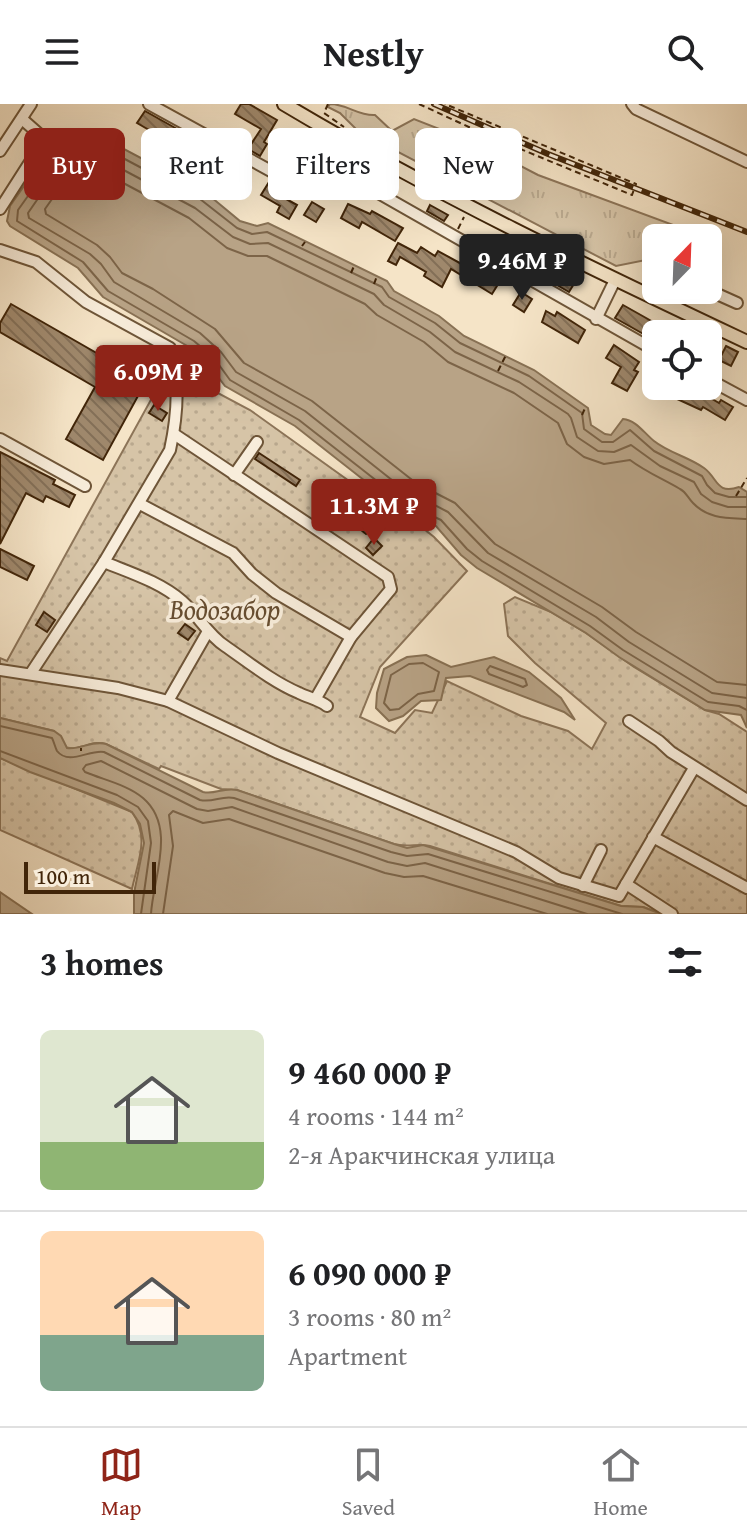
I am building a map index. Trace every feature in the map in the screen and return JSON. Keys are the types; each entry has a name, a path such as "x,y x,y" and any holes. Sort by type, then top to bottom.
{"main road":[{"path":"284,104 325,128"},
{"path":"399,172 747,342"}],"street":[{"path":"0,151 31,104"},
{"path":"149,104 268,169"},
{"path":"632,104 636,109 747,162"},
{"path":"0,209 39,148 39,134 22,119"},
{"path":"390,200 642,344"},
{"path":"0,250 36,262 86,302 170,348 177,368 174,434 170,450 104,562 31,673"},
{"path":"596,319 615,280"},
{"path":"722,296 737,303"},
{"path":"722,387 747,400"},
{"path":"174,434 388,577 391,589 351,637 316,698"},
{"path":"0,439 85,486"},
{"path":"234,475 257,442"},
{"path":"140,504 233,553 252,574 276,593 351,637"},
{"path":"104,562 149,580 180,599 197,616 207,633 299,693 316,698 327,706"},
{"path":"168,701 207,633"},
{"path":"0,670 118,688 168,701 278,753 516,852 559,878 619,896 694,768"},
{"path":"629,721 694,768 747,800"},
{"path":"653,837 747,888"},
{"path":"583,886 601,850"},
{"path":"626,884 672,914"}],"path":[{"path":"328,104 324,113 344,128"},
{"path":"419,104 632,195 636,184 445,104"},
{"path":"453,237 471,206"},
{"path":"351,273 354,266"},
{"path":"374,284 377,276"},
{"path":"498,371 506,355"},
{"path":"582,415 586,406"},
{"path":"736,496 747,478"}],"green space":[{"path":"330,104 342,106 375,115 389,128 355,128 340,113 328,107"},
{"path":"414,119 437,128 415,128 415,161 399,152 398,128"},
{"path":"522,167 671,224 642,224 642,261 616,266 490,200 522,200"},
{"name":"Водозабор","path":"169,367 250,410 398,516 404,513 434,537 467,571 380,667 360,717 395,733 415,710 432,713 447,681 521,716 568,731 592,749 606,723 508,636 504,604 515,597 551,612 634,667 747,732 747,914 663,914 643,907 621,906 430,846 394,844 237,790 221,789 161,766 159,769 106,744 67,748 54,731 0,718 0,658 7,661"},
{"path":"0,758 132,812 141,840 132,889 0,830"}],"water":[{"path":"125,150 141,158 141,200 215,200 240,221 257,226 268,223 387,281 394,291 439,316 464,336 534,370 588,408 591,425 605,434 611,435 623,419 628,420 660,445 704,468 722,487 739,487 747,492 747,728 741,715 705,710 586,633 477,568 436,526 402,510 295,426 225,386 208,364 189,347 103,297 78,268 10,226 7,221 10,206 24,186 24,200 125,200"},
{"path":"426,655 451,667 494,657 529,672 561,698 575,720 564,712 470,676 446,678 441,700 421,701 403,716 389,721 376,708 384,669 407,657"},
{"path":"0,718 54,731 61,736 67,748 106,744 203,792 237,790 407,848 423,845 621,906 643,907 661,914 134,914 134,893 144,843 140,824 132,812 0,758"},
{"path":"0,892 32,914 0,914"}],"building":[{"path":"241,104 249,104 277,120 272,128 268,128 264,142 267,144 260,156 252,151 252,143 261,129 235,114"},
{"path":"145,111 175,128 146,128 137,123"},
{"path":"268,184 268,199 261,195"},
{"path":"270,200 288,200 297,205 289,219 277,212 280,206"},
{"path":"312,202 324,209 316,222 304,215"},
{"path":"348,204 370,214 372,211 403,228 395,241 362,222 359,228 341,218"},
{"path":"430,205 448,215 444,221 427,211"},
{"path":"398,243 417,253 421,247 435,256 438,251 467,267 469,262 500,281 492,294 451,269 442,287 424,276 426,272 400,257 396,265 388,261"},
{"path":"511,245 522,252 516,262 504,256"},
{"path":"563,275 575,282 569,292 557,285"},
{"path":"521,292 532,299 524,312 513,305"},
{"path":"11,304 100,355 97,359 144,385 103,460 66,439 95,387 0,332 0,323"},
{"path":"623,305 650,320 642,320 642,333 615,318"},
{"path":"546,311 555,316 557,312 585,330 578,343 542,322"},
{"path":"614,345 639,362 634,370 638,372 627,391 612,383 621,367 606,358"},
{"path":"726,346 738,352 731,366 722,362"},
{"path":"679,400 714,400 719,403 721,400 733,407 725,420 703,407 701,410"},
{"path":"154,405 167,413 162,421 149,413"},
{"path":"0,452 55,480 53,484 75,495 69,507 46,496 43,502 26,493 0,544"},
{"path":"259,453 300,480 296,486 255,459"},
{"path":"341,502 371,529 366,534 335,509"},
{"path":"374,538 382,546 373,555 366,548"},
{"path":"0,549 34,566 27,580 0,567"},
{"path":"44,612 55,620 47,632 36,625"},
{"path":"185,624 195,631 188,640 178,633"}],"railway":[{"path":"434,104 548,154 747,232"}]}
